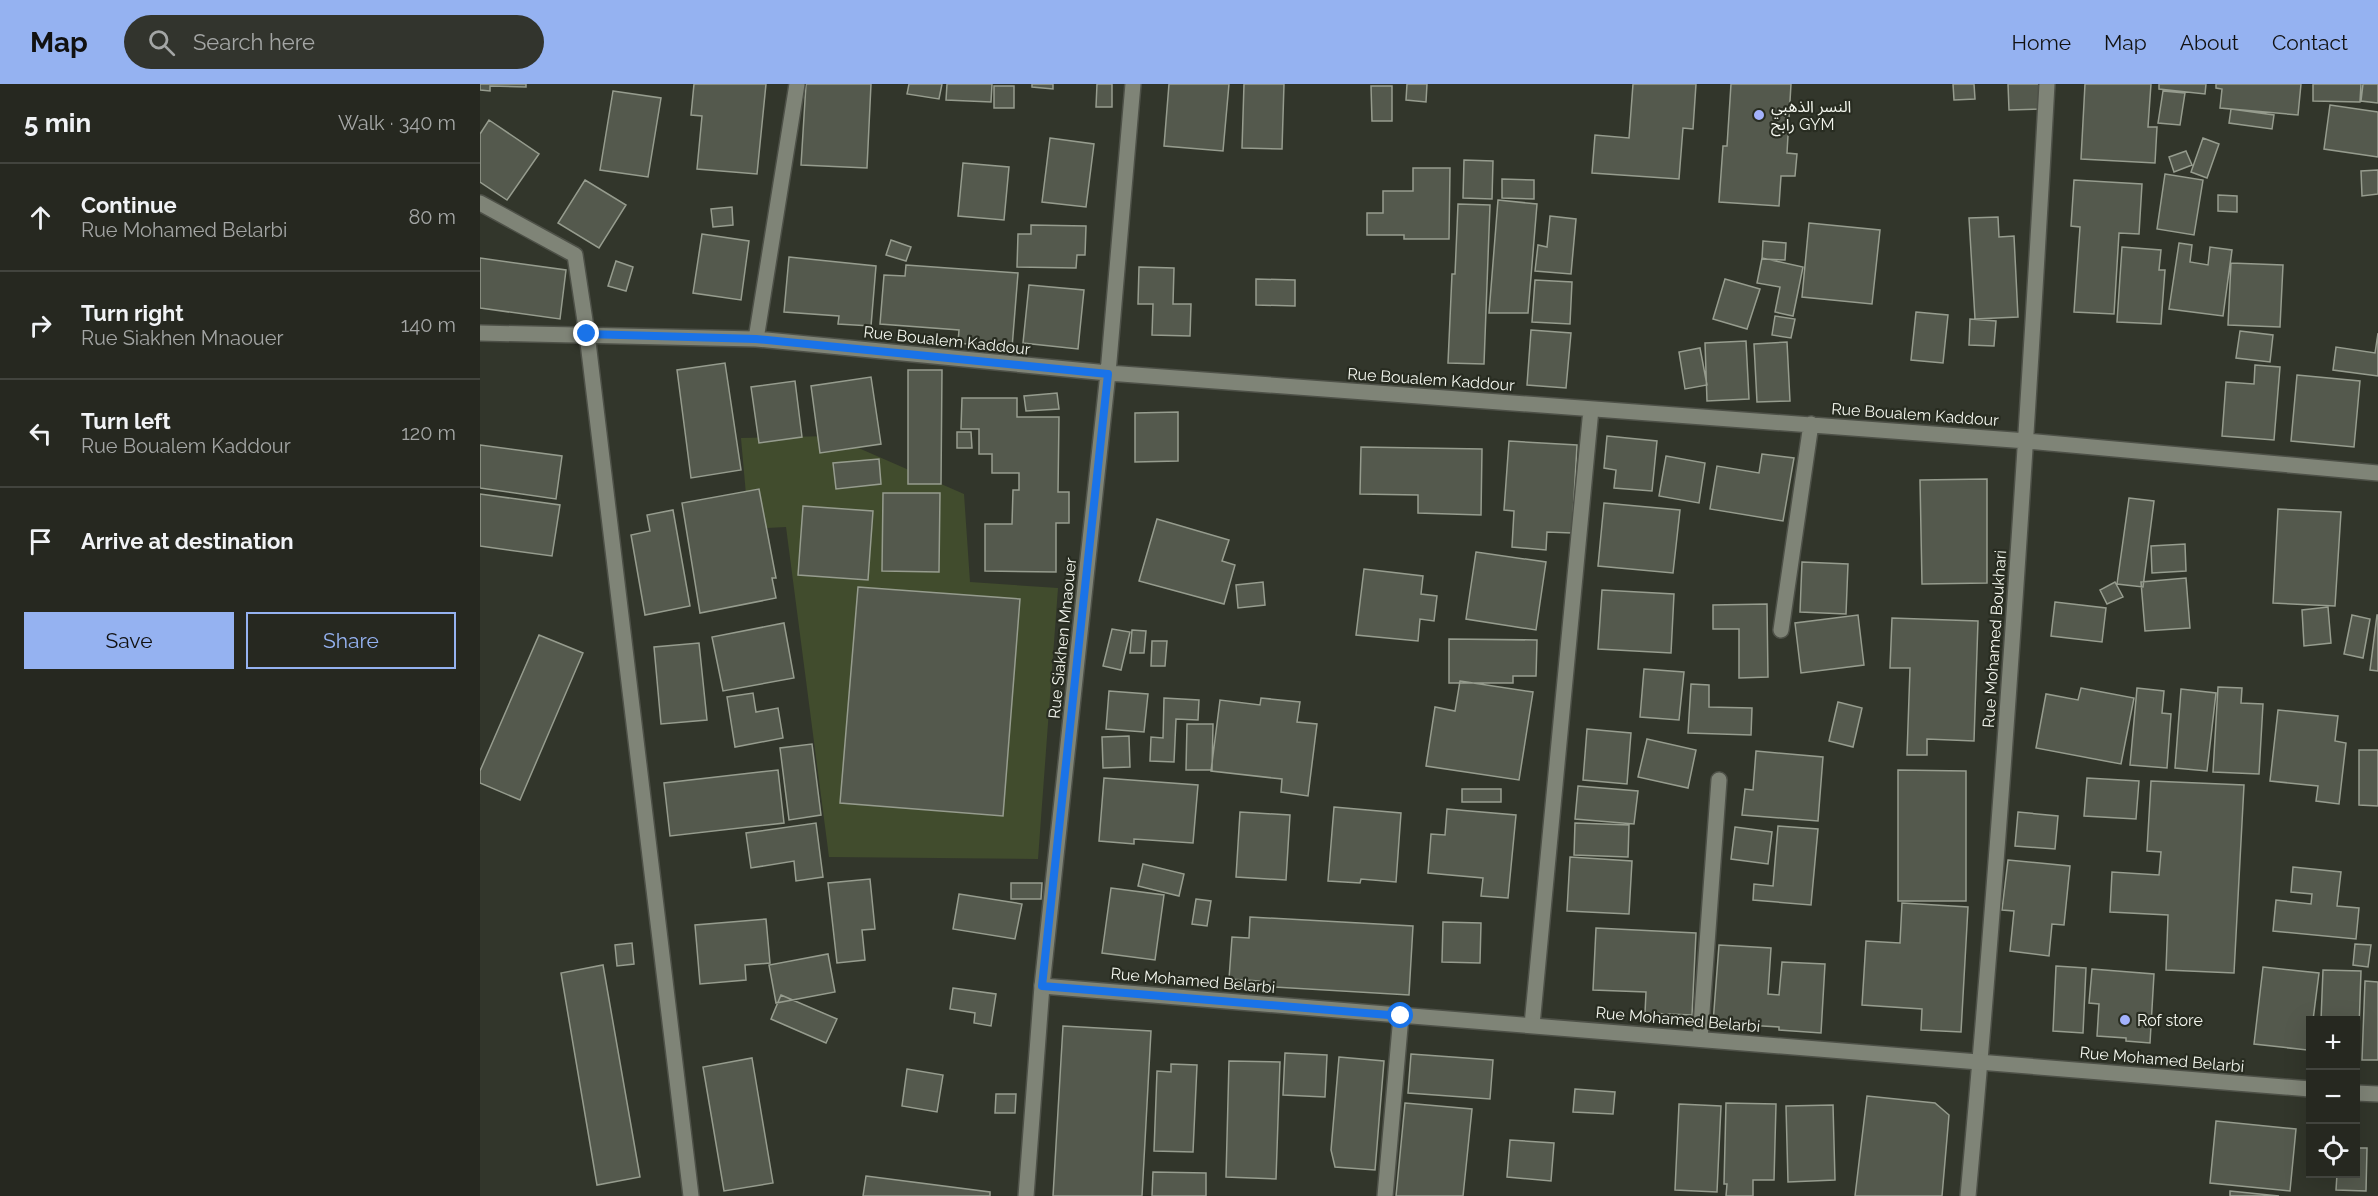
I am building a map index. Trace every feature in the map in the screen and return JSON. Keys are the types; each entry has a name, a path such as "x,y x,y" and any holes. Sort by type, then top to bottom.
{"street":[{"path":"756,339 797,84"},
{"name":"Rue Siakhen Mnaouer","path":"1026,1196 1042,986 1108,374 1133,84"},
{"name":"Rue Mohamed Boukhari","path":"1968,1196 2027,441 2048,84"},
{"path":"480,203 575,255 587,334 692,1196"},
{"name":"Rue Boualem Kaddour","path":"480,333 756,339 1108,374 1811,424 2378,473"},
{"path":"1532,1025 1591,409"},
{"path":"1781,630 1811,424"},
{"path":"1700,1039 1719,780"},
{"name":"Rue Mohamed Belarbi","path":"1042,986 2306,1089"},
{"path":"1385,1196 1401,1016"},
{"path":"2360,1093 2378,1094"}],"green space":[{"path":"831,436 964,494 970,582 1058,588 1038,859 829,857 786,527 749,529 741,438"}],"building":[{"path":"480,84 526,84 526,87 490,86 490,91 480,90"},
{"path":"694,84 766,84 757,174 697,169 702,116 691,115"},
{"path":"806,84 871,84 867,168 801,165"},
{"path":"909,84 942,84 939,99 907,94"},
{"path":"947,84 992,84 991,102 946,100"},
{"path":"1032,84 1053,84 1053,89 1032,87"},
{"path":"1097,84 1112,84 1112,107 1096,107"},
{"path":"1169,84 1229,84 1223,151 1164,146"},
{"path":"1244,84 1284,84 1282,149 1242,148"},
{"path":"1407,84 1427,84 1426,102 1406,100"},
{"path":"1633,84 1696,84 1693,129 1683,128 1679,179 1592,173 1595,135 1629,138"},
{"name":"النسر الذهبي رابح GYM","path":"1731,84 1791,84 1787,153 1797,154 1795,176 1781,176 1779,206 1719,202 1723,146 1727,146"},
{"path":"1953,84 1974,84 1975,99 1954,100"},
{"path":"2008,84 2040,84 2041,109 2009,110"},
{"path":"2085,84 2151,84 2148,127 2157,127 2155,163 2081,159"},
{"path":"2159,84 2206,84 2205,94 2159,89"},
{"path":"2216,84 2301,84 2298,115 2220,108 2222,89 2216,88"},
{"path":"2313,84 2361,84 2360,102 2313,101"},
{"path":"2363,84 2378,84 2378,103 2361,101"},
{"path":"994,86 1014,86 1014,108 994,108"},
{"path":"1371,86 1392,86 1392,121 1372,121"},
{"path":"613,91 661,98 648,177 600,170"},
{"path":"2163,91 2185,93 2180,125 2158,123"},
{"path":"2330,105 2378,112 2378,157 2324,149"},
{"path":"2231,109 2274,115 2272,129 2229,123"},
{"path":"489,120 539,154 507,200 480,182 480,134"},
{"path":"1050,138 1094,144 1086,207 1042,202"},
{"path":"2203,138 2219,144 2207,178 2191,172"},
{"path":"2186,151 2192,165 2174,172 2169,157"},
{"path":"1464,160 1493,161 1492,199 1463,198"},
{"path":"963,163 1009,167 1004,220 958,216"},
{"path":"1413,168 1450,168 1449,239 1404,239 1404,235 1367,235 1367,213 1383,213 1383,191 1413,191"},
{"path":"2378,170 2378,194 2362,196 2361,171"},
{"path":"2165,174 2203,180 2194,235 2157,229"},
{"path":"1502,179 1534,180 1534,199 1502,198"},
{"path":"585,180 626,205 599,248 558,223"},
{"path":"2074,180 2142,184 2139,234 2119,233 2114,314 2074,312 2080,227 2071,226"},
{"path":"2218,195 2237,196 2237,212 2218,211"},
{"path":"1498,200 1537,204 1528,313 1489,313"},
{"path":"1458,204 1490,205 1484,364 1448,363"},
{"path":"732,207 733,225 713,227 711,209"},
{"path":"1550,216 1576,219 1571,274 1535,271 1538,245 1547,247"},
{"path":"1998,217 1999,237 2014,236 2018,317 1975,319 1969,218"},
{"path":"1809,223 1880,230 1872,304 1802,297"},
{"path":"1031,225 1086,226 1085,255 1077,255 1076,268 1017,267 1018,234 1031,234"},
{"path":"702,234 749,241 741,300 693,293"},
{"path":"891,240 911,247 906,261 886,255"},
{"path":"1763,241 1786,243 1785,260 1762,259"},
{"path":"2179,243 2192,245 2190,262 2208,265 2210,247 2232,250 2223,316 2169,309"},
{"path":"2122,247 2161,250 2159,270 2165,270 2161,324 2117,322"},
{"path":"789,257 876,266 871,326 838,324 839,316 784,312"},
{"path":"480,258 566,270 560,319 480,308"},
{"path":"1762,258 1803,267 1793,316 1775,312 1780,287 1757,283"},
{"path":"616,261 633,267 626,291 608,286"},
{"path":"2231,263 2283,265 2280,327 2228,325"},
{"path":"906,265 1018,273 1012,348 958,343 959,330 880,324 884,275 905,276"},
{"path":"1139,267 1174,268 1173,304 1191,304 1190,336 1152,335 1153,304 1138,304"},
{"path":"1256,279 1295,280 1295,306 1256,305"},
{"path":"1725,279 1760,289 1747,329 1713,319"},
{"path":"1535,280 1572,282 1570,324 1532,322"},
{"path":"1029,285 1084,290 1078,349 1023,343"},
{"path":"1916,312 1948,315 1943,363 1911,360"},
{"path":"1775,316 1795,319 1791,338 1772,335"},
{"path":"1970,319 1996,321 1994,346 1969,345"},
{"path":"1531,330 1571,333 1566,388 1527,385"},
{"path":"2240,331 2273,335 2270,362 2236,358"},
{"path":"2378,333 2378,376 2333,370 2336,347 2375,353"},
{"path":"1746,341 1749,399 1707,401 1705,343"},
{"path":"1787,342 1790,401 1757,402 1754,344"},
{"path":"1700,348 1707,385 1685,389 1679,352"},
{"path":"725,363 741,470 691,478 677,370"},
{"path":"2255,365 2280,367 2274,440 2222,436 2226,382 2254,384"},
{"path":"908,370 942,370 941,484 908,484"},
{"path":"2297,375 2360,381 2354,447 2291,441"},
{"path":"871,377 881,444 820,453 811,386"},
{"path":"795,381 802,437 759,443 751,387"},
{"path":"1057,393 1059,409 1026,411 1024,396"},
{"path":"962,398 1017,398 1017,417 1059,417 1058,492 1069,492 1069,523 1056,523 1056,572 985,571 985,524 1012,524 1013,490 1019,490 1019,473 992,473 992,454 979,454 979,429 961,429"},
{"path":"1178,412 1178,461 1135,462 1135,413"},
{"path":"957,432 971,432 972,448 957,448"},
{"path":"1607,436 1657,441 1652,491 1614,488 1616,470 1604,468"},
{"path":"1509,441 1577,445 1572,533 1547,532 1546,550 1512,547 1514,511 1504,510"},
{"path":"480,445 562,456 556,499 480,488"},
{"path":"1361,447 1482,449 1481,515 1418,513 1418,495 1360,494"},
{"path":"1762,454 1794,458 1783,521 1710,509 1717,466 1759,473"},
{"path":"1666,456 1705,463 1699,503 1659,496"},
{"path":"879,459 881,484 836,489 833,463"},
{"path":"1987,479 1987,583 1922,584 1920,480"},
{"path":"759,489 776,578 772,578 776,598 700,613 682,503"},
{"path":"883,493 940,493 939,572 882,571"},
{"path":"480,494 560,505 552,556 480,546"},
{"path":"2129,498 2154,501 2143,587 2117,584"},
{"path":"1604,503 1680,510 1673,573 1598,566"},
{"path":"803,506 873,511 868,580 798,575"},
{"path":"2278,509 2341,512 2335,606 2273,603"},
{"path":"673,510 690,606 645,615 631,535 650,531 647,515"},
{"path":"1157,519 1229,540 1222,561 1235,565 1224,604 1139,581"},
{"path":"2185,544 2186,571 2152,573 2151,546"},
{"path":"1476,552 1546,562 1536,630 1466,619"},
{"path":"1802,562 1848,564 1846,614 1800,612"},
{"path":"1364,569 1423,576 1421,594 1437,596 1434,621 1420,619 1418,641 1356,635"},
{"path":"2186,578 2190,628 2145,631 2141,582"},
{"path":"1263,582 1265,605 1238,608 1236,585"},
{"path":"2115,582 2123,597 2107,604 2100,590"},
{"path":"858,587 1020,599 1003,816 840,803"},
{"path":"1602,590 1674,594 1671,653 1598,649"},
{"path":"2055,602 2106,608 2102,642 2051,636"},
{"path":"1767,604 1768,677 1739,678 1739,629 1713,629 1713,605"},
{"path":"2328,607 2331,643 2304,646 2302,610"},
{"path":"1858,615 1864,665 1801,673 1795,623"},
{"path":"2352,615 2370,619 2363,658 2344,654"},
{"path":"2378,615 2378,671 2370,670"},
{"path":"1892,618 1978,621 1974,741 1927,739 1927,755 1907,755 1910,668 1890,668"},
{"path":"784,623 794,678 723,691 712,637"},
{"path":"1112,629 1130,632 1121,670 1103,666"},
{"path":"1132,630 1146,631 1144,653 1130,653"},
{"path":"539,635 583,653 520,800 480,783 480,771"},
{"path":"1449,639 1537,640 1536,676 1513,676 1513,683 1449,683"},
{"path":"1152,641 1167,641 1165,666 1151,666"},
{"path":"699,643 707,720 661,724 654,647"},
{"path":"1644,669 1684,672 1679,720 1640,717"},
{"path":"1460,681 1533,692 1519,780 1426,766 1435,707 1455,711"},
{"path":"1691,684 1709,685 1709,707 1752,708 1751,735 1688,733"},
{"path":"2218,687 2242,688 2241,703 2263,704 2259,774 2213,772"},
{"path":"2081,688 2134,698 2121,764 2036,748 2046,694 2078,700"},
{"path":"2137,688 2164,691 2162,713 2171,714 2167,768 2130,765"},
{"path":"2181,689 2216,693 2207,771 2175,768"},
{"path":"1109,691 1148,694 1144,732 1106,729"},
{"path":"753,693 756,712 778,708 783,738 735,747 727,697"},
{"path":"1164,698 1199,700 1198,720 1176,719 1174,762 1150,761 1151,737 1163,738"},
{"path":"1261,698 1300,702 1297,722 1317,724 1308,796 1281,792 1282,779 1211,771 1220,700 1260,705"},
{"path":"1838,702 1862,708 1853,747 1829,741"},
{"path":"2278,710 2338,716 2335,741 2346,743 2339,804 2316,801 2318,786 2270,781"},
{"path":"1187,724 1213,724 1212,770 1186,770"},
{"path":"1587,729 1631,733 1627,784 1583,780"},
{"path":"1129,736 1130,767 1103,768 1102,737"},
{"path":"1647,739 1696,750 1688,788 1638,777"},
{"path":"812,744 821,815 789,820 780,748"},
{"path":"2359,750 2378,750 2378,806 2359,805"},
{"path":"1756,751 1823,757 1818,821 1742,815 1745,789 1753,790"},
{"path":"778,770 784,823 670,836 664,783"},
{"path":"1898,770 1966,771 1966,901 1898,901"},
{"path":"1104,778 1198,785 1193,843 1134,839 1134,844 1099,841"},
{"path":"2087,778 2139,781 2136,819 2084,816"},
{"path":"2151,781 2244,785 2234,973 2166,970 2168,915 2110,912 2112,872 2159,875 2161,852 2147,851"},
{"path":"1578,786 1638,791 1634,824 1575,819"},
{"path":"1462,789 1501,789 1501,802 1462,802"},
{"path":"1334,807 1401,813 1396,882 1361,879 1360,883 1328,881"},
{"path":"1447,809 1516,815 1508,898 1481,896 1483,878 1428,873 1431,834 1445,835"},
{"path":"1240,812 1290,815 1286,880 1236,877"},
{"path":"2018,812 2058,816 2055,849 2015,846"},
{"path":"816,823 823,877 796,881 794,861 751,868 746,833"},
{"path":"1575,823 1629,825 1628,857 1574,855"},
{"path":"1778,826 1818,829 1811,905 1753,900 1754,884 1773,886"},
{"path":"1735,827 1772,832 1768,864 1731,859"},
{"path":"1570,857 1632,861 1629,914 1567,911"},
{"path":"2008,860 2070,866 2064,925 2052,924 2049,956 2010,951 2014,911 2002,910"},
{"path":"1143,864 1184,874 1179,896 1138,886"},
{"path":"2293,867 2341,872 2337,906 2359,908 2356,939 2273,931 2276,900 2311,904 2312,894 2291,892"},
{"path":"870,879 875,929 862,930 865,960 837,963 828,883"},
{"path":"1011,883 1042,883 1041,899 1011,899"},
{"path":"1111,888 1164,895 1155,960 1102,953"},
{"path":"959,894 1022,904 1015,939 953,929"},
{"path":"1196,899 1211,901 1207,926 1192,924"},
{"path":"1902,903 1968,907 1961,1032 1921,1030 1922,1009 1862,1005 1866,941 1900,943"},
{"path":"1250,917 1413,926 1409,995 1259,986 1259,981 1229,979 1232,937 1249,938"},
{"path":"766,919 770,963 745,965 746,980 700,984 695,925"},
{"path":"1443,922 1481,923 1480,963 1442,962"},
{"path":"1596,928 1696,933 1692,1015 1645,1013 1646,992 1593,990"},
{"path":"632,943 634,964 617,966 615,945"},
{"path":"2355,944 2371,945 2368,967 2353,965"},
{"path":"1719,945 1771,948 1768,994 1779,995 1782,962 1825,964 1821,1033 1779,1030 1779,1027 1713,1023"},
{"path":"828,954 835,992 776,1003 769,965"},
{"path":"603,965 640,1177 597,1185 561,973"},
{"path":"2056,966 2086,968 2083,1033 2053,1031"},
{"path":"2263,967 2319,973 2314,1016 2306,1016 2306,1050 2254,1044"},
{"name":"Rof store","path":"2092,969 2154,974 2150,1043 2126,1041 2126,1038 2097,1036 2099,1004 2089,1003"},
{"path":"2323,970 2361,971 2359,1016 2321,1016"},
{"path":"2365,981 2378,982 2378,1060 2362,1060"},
{"path":"953,988 996,994 991,1026 974,1023 975,1013 950,1009"},
{"path":"781,995 837,1019 826,1043 771,1019"},
{"path":"1063,1026 1151,1031 1142,1196 1053,1196"},
{"path":"1285,1053 1327,1055 1325,1097 1283,1095"},
{"path":"1411,1054 1493,1060 1490,1099 1408,1093"},
{"path":"1339,1057 1384,1061 1375,1170 1335,1167 1331,1150"},
{"path":"752,1058 773,1183 724,1191 703,1067"},
{"path":"1229,1061 1280,1062 1276,1179 1226,1177"},
{"path":"1171,1064 1197,1065 1193,1152 1154,1151 1157,1071 1171,1072"},
{"path":"907,1069 943,1075 937,1112 902,1106"},
{"path":"1575,1089 1615,1092 1613,1114 1573,1112"},
{"path":"996,1094 1016,1094 1015,1113 995,1113"},
{"path":"1867,1096 1935,1103 1949,1115 1942,1196 1855,1196"},
{"path":"1405,1103 1472,1109 1463,1196 1396,1196"},
{"path":"1726,1103 1776,1104 1774,1180 1753,1180 1753,1196 1726,1196 1727,1184 1724,1184"},
{"path":"1679,1104 1721,1106 1717,1192 1675,1190"},
{"path":"1833,1105 1835,1180 1788,1182 1786,1106"},
{"path":"2216,1121 2296,1129 2290,1191 2210,1183"},
{"path":"1510,1140 1554,1143 1551,1181 1507,1177"},
{"path":"2360,1148 2367,1148 2366,1191 2336,1190 2337,1178 2360,1178"},
{"path":"1153,1172 1206,1173 1206,1196 1152,1196"},
{"path":"866,1176 990,1192 990,1196 863,1196"},
{"path":"2230,1191 2279,1196 2230,1196"}],"place":[{"name":"النسر الذهبي رابح GYM","path":"1759,115"},
{"name":"Rof store","path":"2125,1020"}],"route":[{"path":"587,334 756,339 1108,374 1042,986 1401,1016"}]}
